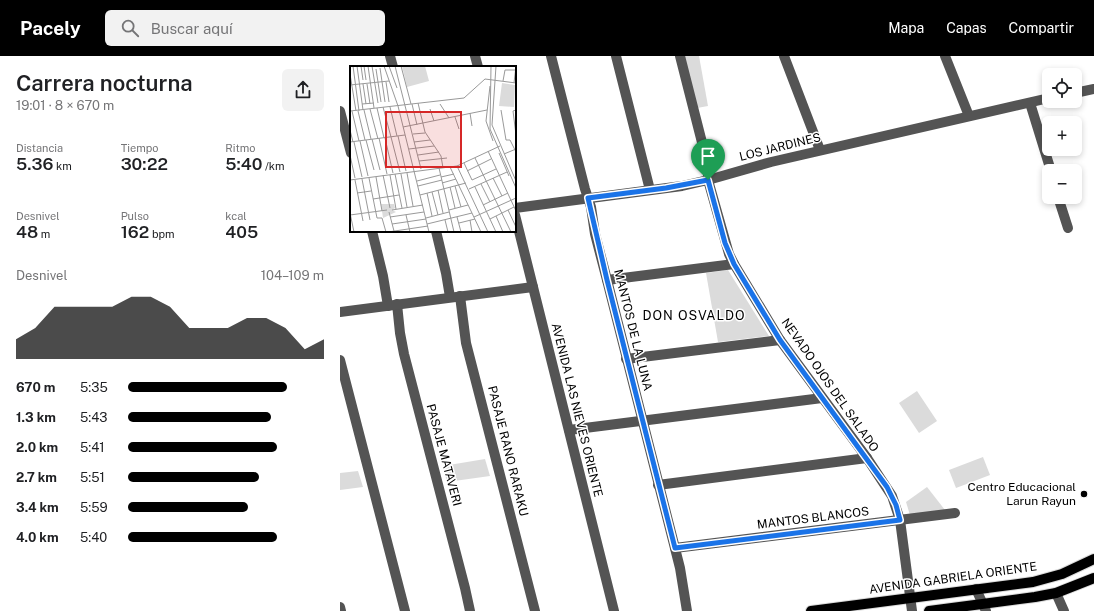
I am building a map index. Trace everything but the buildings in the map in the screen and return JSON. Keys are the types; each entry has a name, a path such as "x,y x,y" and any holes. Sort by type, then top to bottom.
{"main road":[{"name":"AVENIDA GABRIELA ORIENTE","path":"811,611 867,607 910,597 1033,582 1062,574 1094,559"},
{"path":"929,611 985,607 1056,593 1094,578"}],"street":[{"path":"390,56 393,66"},
{"path":"475,56 478,66"},
{"name":"MANTOS DE LA LUNA","path":"551,56 588,198 626,359 675,548 683,583 687,611"},
{"path":"616,56 650,190"},
{"name":"NEVADO OJOS DEL SALADO","path":"680,56 708,166 708,180 725,243 734,264 780,340 867,458 892,496 900,520 912,611"},
{"path":"784,56 820,150"},
{"path":"944,56 969,116"},
{"path":"1082,92 1094,89"},
{"name":"LOS JARDINES","path":"516,208 682,186 820,150 1042,100"},
{"path":"1030,103 1048,164"},
{"path":"340,111 350,149"},
{"path":"1060,204 1068,228"},
{"name":"AVENIDA LAS NIEVES ORIENTE","path":"516,220 614,611"},
{"name":"PASAJE MATAVERI","path":"372,232 470,611"},
{"name":"PASAJE RANO RARAKU","path":"436,232 446,273 455,297 535,611"},
{"path":"607,280 734,264"},
{"path":"340,312 533,287"},
{"path":"626,359 780,340"},
{"path":"340,360 405,611"},
{"path":"569,430 822,398"},
{"path":"658,485 867,458"},
{"name":"MANTOS BLANCOS","path":"675,548 955,512"},
{"path":"976,589 985,607"},
{"path":"1056,593 1064,611"}],"shaded area":[{"path":"683,56 699,56 708,106 697,108"},
{"path":"728,270 769,336 718,342 706,273"},
{"path":"917,391 937,421 919,433 899,403"},
{"path":"983,457 990,475 956,488 949,470"},
{"path":"485,459 490,476 447,482 443,466"},
{"path":"358,471 363,487 340,490 340,473"},
{"path":"927,487 945,510 910,515 906,502"}],"place":[{"name":"Centro Educacional Larun Rayun","path":"1084,494"}],"district":[{"name":"DON OSVALDO","path":"694,315"}],"route":[{"path":"708,180 725,243 734,264 780,340 887,487 896,505 900,520 675,548 607,280 588,198 682,186 708,180"}]}
